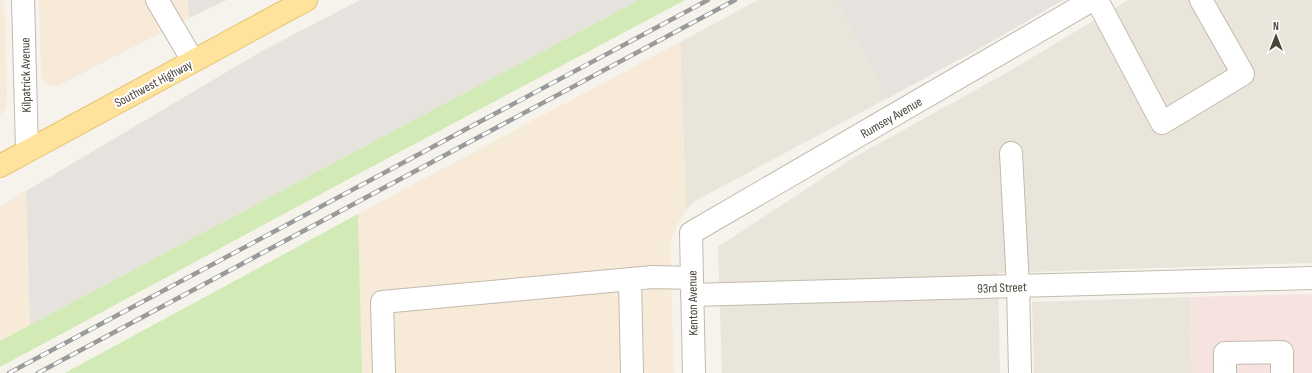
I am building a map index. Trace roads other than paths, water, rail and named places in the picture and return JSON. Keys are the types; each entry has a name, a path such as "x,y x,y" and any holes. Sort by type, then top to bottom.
{"main road":[{"name":"Southwest Highway","path":"0,166 306,0"}],"street":[{"name":"Kilpatrick Avenue","path":"24,0 27,150"},
{"path":"157,0 193,61"},
{"name":"Rumsey Avenue","path":"690,233 1092,0"},
{"path":"1097,0 1162,123 1243,74 1201,0"},
{"path":"1011,153 1018,286 1020,373"},
{"name":"Kenton Avenue","path":"690,233 694,373"},
{"name":"93rd Street","path":"384,373 382,302 653,277 692,287 1018,286 1312,278"},
{"path":"630,280 632,373"},
{"path":"1225,373 1225,353 1282,363"}],"railway":[{"path":"9,373 708,0"},
{"path":"38,373 735,0"}]}
